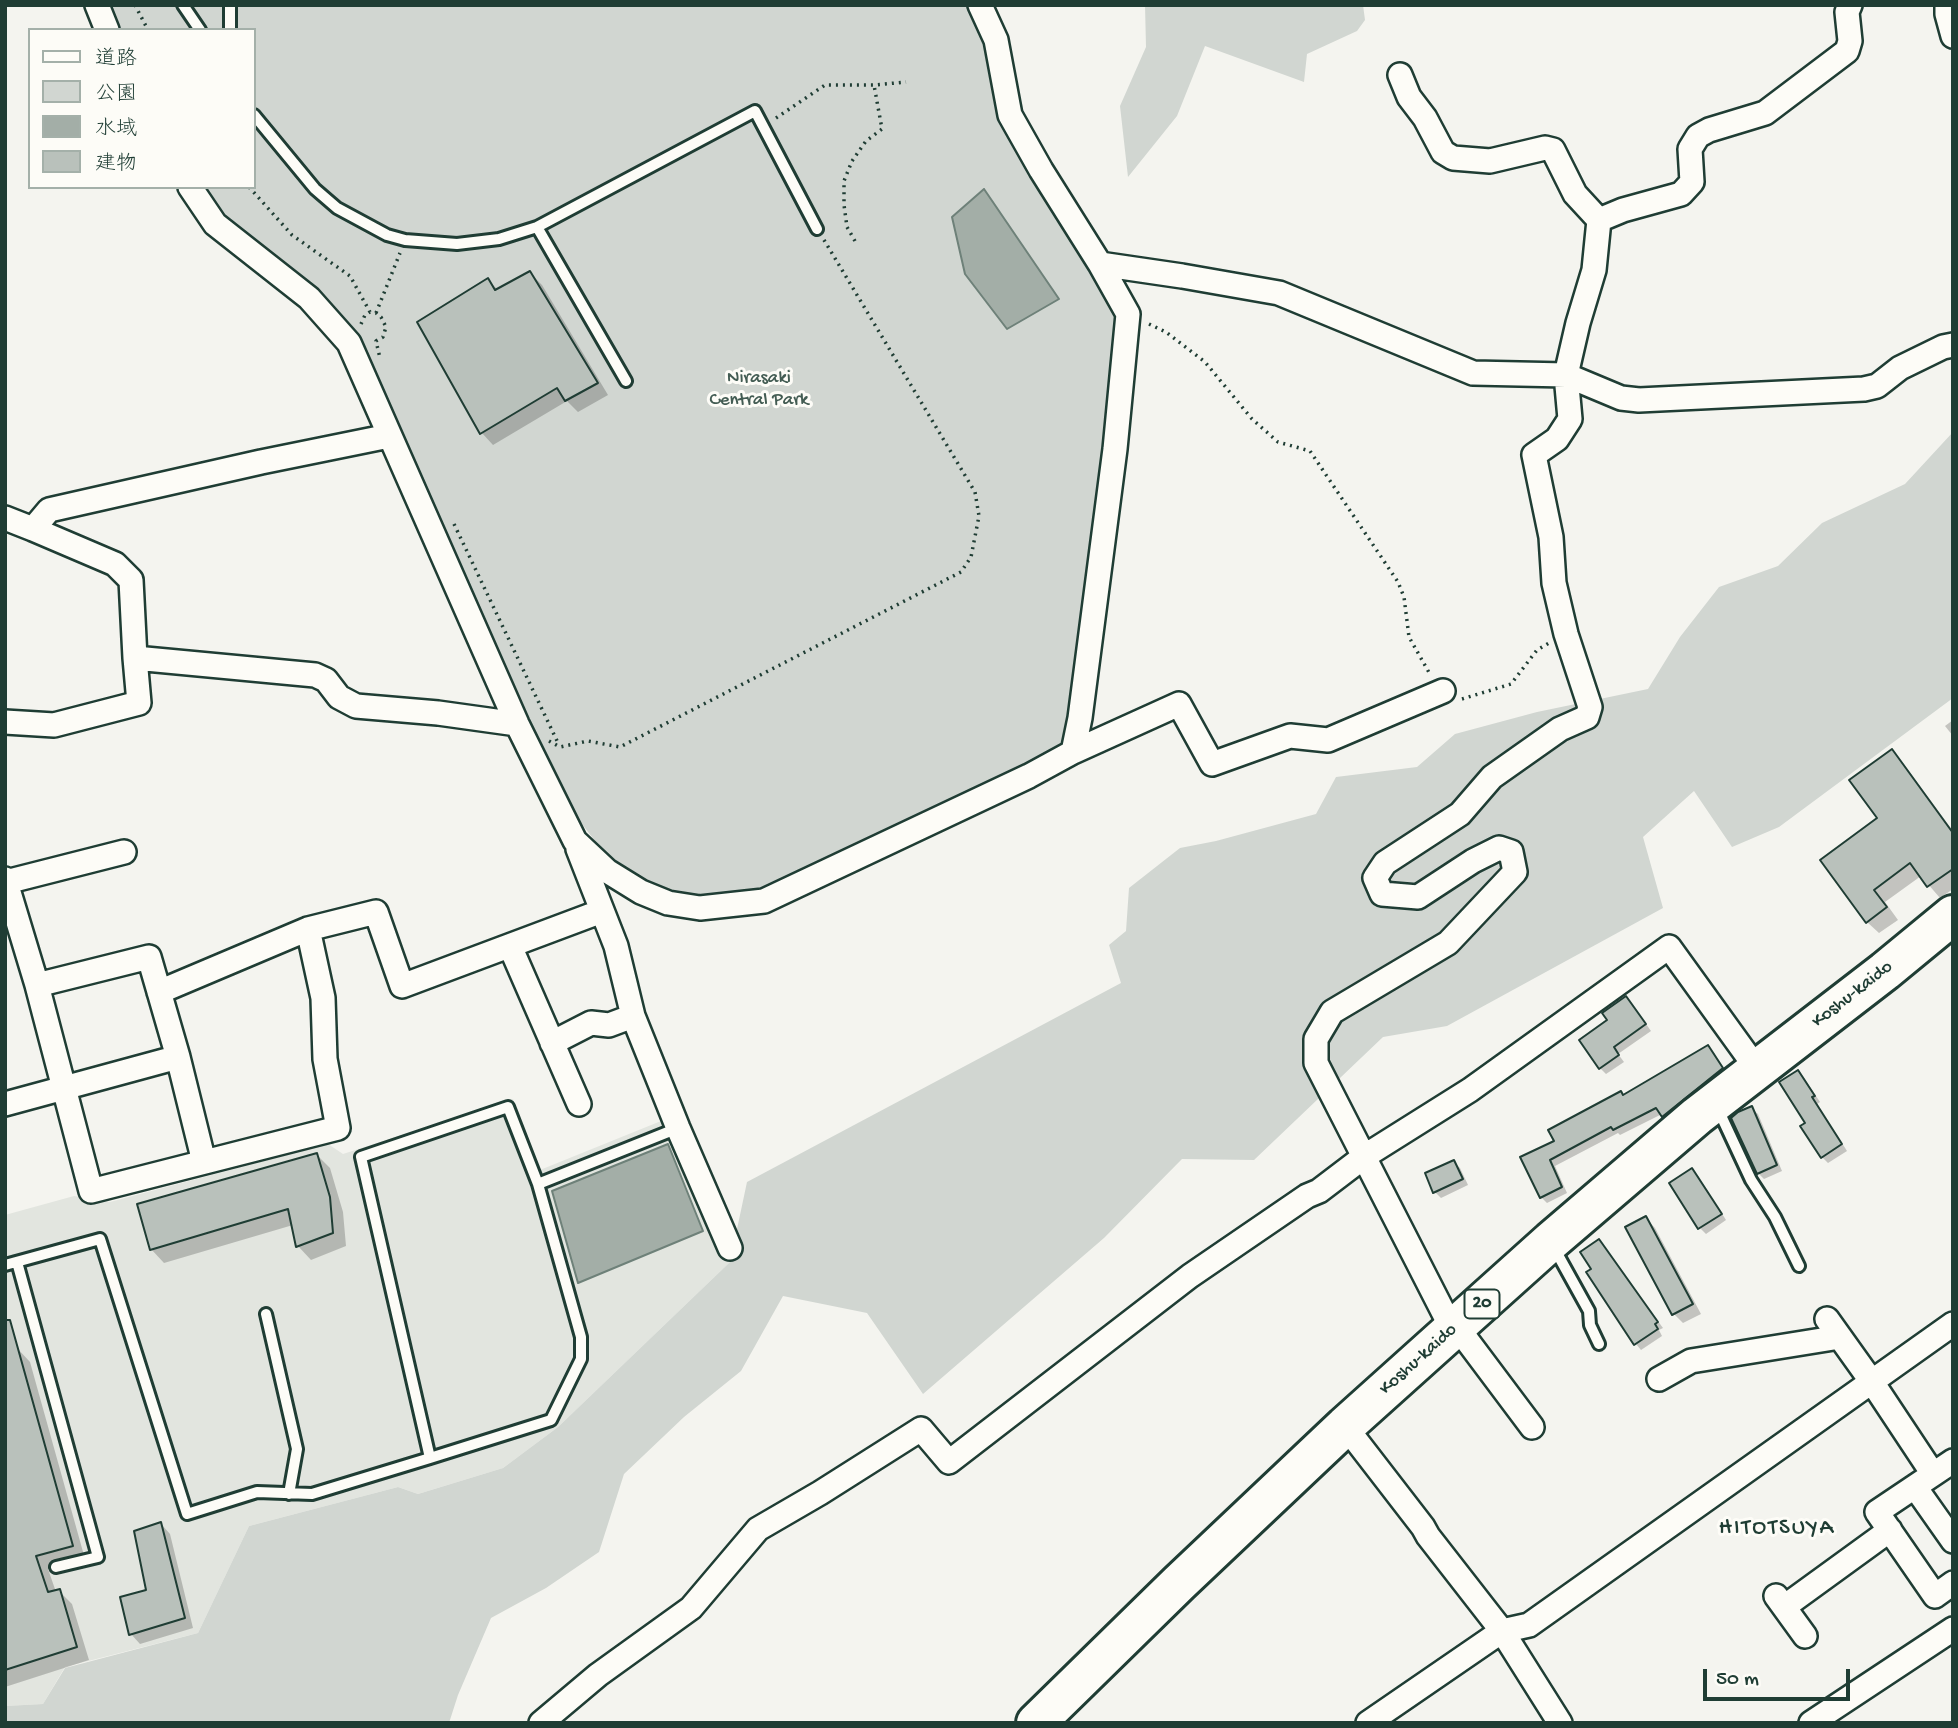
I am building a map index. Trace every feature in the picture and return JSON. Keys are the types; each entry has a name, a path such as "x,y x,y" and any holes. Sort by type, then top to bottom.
{"highway":[{"name":"Koshu-kaido","path":"1037,1723 1179,1583 1345,1426 1551,1241 1698,1116 1953,915"}],"street":[{"path":"97,5 106,28"},
{"path":"980,5 996,40 1010,115 1128,314 1115,449 1080,718 1073,752"},
{"path":"1599,220 1623,210 1681,194 1692,182 1690,149 1698,136 1709,130 1765,113 1847,51 1850,41 1847,12 1850,5"},
{"path":"1947,5 1953,36"},
{"path":"1399,75 1409,97 1425,118 1443,152 1453,158 1489,161 1545,148 1553,150 1575,194 1599,220 1594,270 1566,375 1570,419 1557,439 1534,455 1550,537 1554,583 1566,634 1590,707 1587,717 1560,729 1492,777 1460,814 1385,863 1375,878 1382,894 1418,897 1473,861 1499,848 1511,852 1515,872 1448,943 1332,1012 1315,1039 1316,1063 1452,1331 1466,1339 1532,1427"},
{"path":"191,189 215,224 309,298 349,342 517,724 575,841 616,946 633,1016 730,1248"},
{"path":"1100,264 1279,293 1472,373 1566,375 1621,398 1639,400 1877,386 1900,368 1943,347 1953,345"},
{"path":"33,530 49,510 389,436"},
{"path":"5,518 115,564 131,580 139,703 54,725 5,722"},
{"path":"135,658 315,675 326,680 339,697 356,706 438,713 517,724"},
{"path":"575,841 607,871 641,892 668,903 700,908 764,901 1179,704 1212,764 1290,736 1328,740 1443,691"},
{"path":"1080,718 1098,741"},
{"path":"124,852 6,881 37,985 91,1191 338,1128 325,1059 323,998 307,929"},
{"path":"159,992 307,929 376,912 402,986 602,911"},
{"path":"510,946 579,1104"},
{"path":"541,1723 598,1675 691,1608 758,1529 921,1429 949,1462 1191,1276 1307,1196 1319,1191 1364,1156 1470,1090 1669,947 1757,1069"},
{"path":"37,985 149,957 204,1162"},
{"path":"552,1043 591,1023 609,1026 633,1016"},
{"path":"5,1104 178,1058"},
{"path":"1367,1723 1502,1631 1529,1625 1953,1324"},
{"path":"1659,1379 1690,1361 1834,1328 1872,1382 1953,1541"},
{"path":"1345,1426 1502,1631 1560,1723"},
{"path":"1953,1461 1877,1512 1935,1595 1953,1583"},
{"path":"1804,1636 1780,1601 1889,1530"},
{"path":"1811,1723 1953,1629"}],"lane":[{"path":"183,5 199,28"},
{"path":"230,5 230,28"},
{"path":"256,117 316,189 337,208 387,234 405,240 457,244 499,239 537,227 755,111 817,229"},
{"path":"537,227 626,381"},
{"path":"1715,1104 1751,1180 1775,1217 1799,1266"},
{"path":"5,1265 100,1239 187,1514 257,1492 312,1494 430,1458 551,1420 581,1359 581,1337 538,1184 508,1107 360,1157 430,1458"},
{"path":"538,1184 678,1128"},
{"path":"1551,1241 1589,1311 1590,1325 1599,1344"},
{"path":"17,1262 98,1557 56,1567"},
{"path":"266,1314 297,1450 289,1494"}],"path":[{"path":"135,5 147,28"},
{"path":"763,128 825,85 906,82"},
{"path":"855,241 847,227 844,181 852,161 866,141 882,129 874,85"},
{"path":"517,724 560,747 588,741 620,747 961,572 971,558 979,516 975,492 817,229"},
{"path":"376,313 405,240"},
{"path":"1128,314 1166,332 1205,362 1252,419 1278,442 1310,451 1398,582 1404,597 1409,637 1437,687 1453,700 1467,699 1511,684 1537,650 1566,634"}],"shaded area":[{"path":"513,1099 540,1170 666,1119 730,1262 558,1427 503,1468 418,1494 398,1487 249,1526 198,1633 65,1667 43,1704 5,1706 5,1215 74,1196 110,1202 328,1144 343,1154"}],"green space":[{"name":"Nirasaki Central Park","path":"107,5 969,5 982,38 995,109 1117,315 1099,481 1065,743 762,891 702,898 668,892 634,876 605,854 572,811 495,648 392,412 346,321 224,218 203,189 256,189 256,28 116,28"},
{"path":"1145,5 1363,5 1365,20 1357,31 1307,54 1304,82 1205,46 1177,116 1128,177 1120,106 1146,47"},
{"path":"1953,432 1953,698 1779,827 1732,847 1694,791 1643,837 1663,908 1447,1026 1383,1037 1254,1160 1182,1159 1104,1238 923,1394 867,1313 783,1296 741,1371 684,1417 624,1474 599,1552 546,1588 491,1618 449,1723 5,1723 5,1706 43,1704 65,1668 198,1633 249,1526 398,1487 418,1494 503,1468 558,1427 730,1262 747,1182 1121,983 1109,945 1126,931 1129,888 1180,848 1316,814 1336,777 1417,767 1455,734 1537,712 1648,689 1680,637 1719,587 1778,566 1822,523 1905,484"}],"water":[{"path":"984,189 1059,299 1007,329 965,274 952,217"},
{"path":"668,1144 703,1231 578,1283 552,1191"}],"building":[{"path":"530,271 598,383 565,401 557,388 480,434 417,322 488,278 495,290"},
{"path":"1892,749 1953,833 1953,869 1927,887 1910,863 1874,890 1887,907 1866,923 1820,860 1877,818 1849,780"},
{"path":"1626,996 1646,1024 1614,1047 1619,1055 1599,1069 1579,1040 1607,1020 1602,1013"},
{"path":"1708,1045 1723,1068 1662,1117 1656,1108 1613,1130 1611,1127 1550,1160 1562,1187 1540,1198 1520,1157 1554,1141 1548,1130 1621,1091 1623,1095"},
{"path":"1798,1070 1842,1144 1821,1158 1800,1126 1805,1123 1779,1082"},
{"path":"1752,1106 1777,1165 1757,1174 1731,1118"},
{"path":"317,1153 330,1197 333,1233 296,1247 288,1209 150,1250 137,1204"},
{"path":"1454,1160 1463,1179 1433,1193 1425,1173"},
{"path":"1692,1168 1722,1214 1698,1229 1669,1183"},
{"path":"1646,1216 1693,1304 1672,1315 1625,1227"},
{"path":"1599,1239 1658,1322 1655,1324 1658,1329 1634,1345 1586,1272 1591,1269 1580,1252"},
{"path":"5,1320 10,1320 73,1546 36,1556 48,1592 60,1589 77,1647 5,1670"},
{"path":"161,1522 185,1618 129,1635 120,1597 146,1590 134,1531"}],"district":[{"name":"HITOTSUYA","path":"1777,1529"}]}
